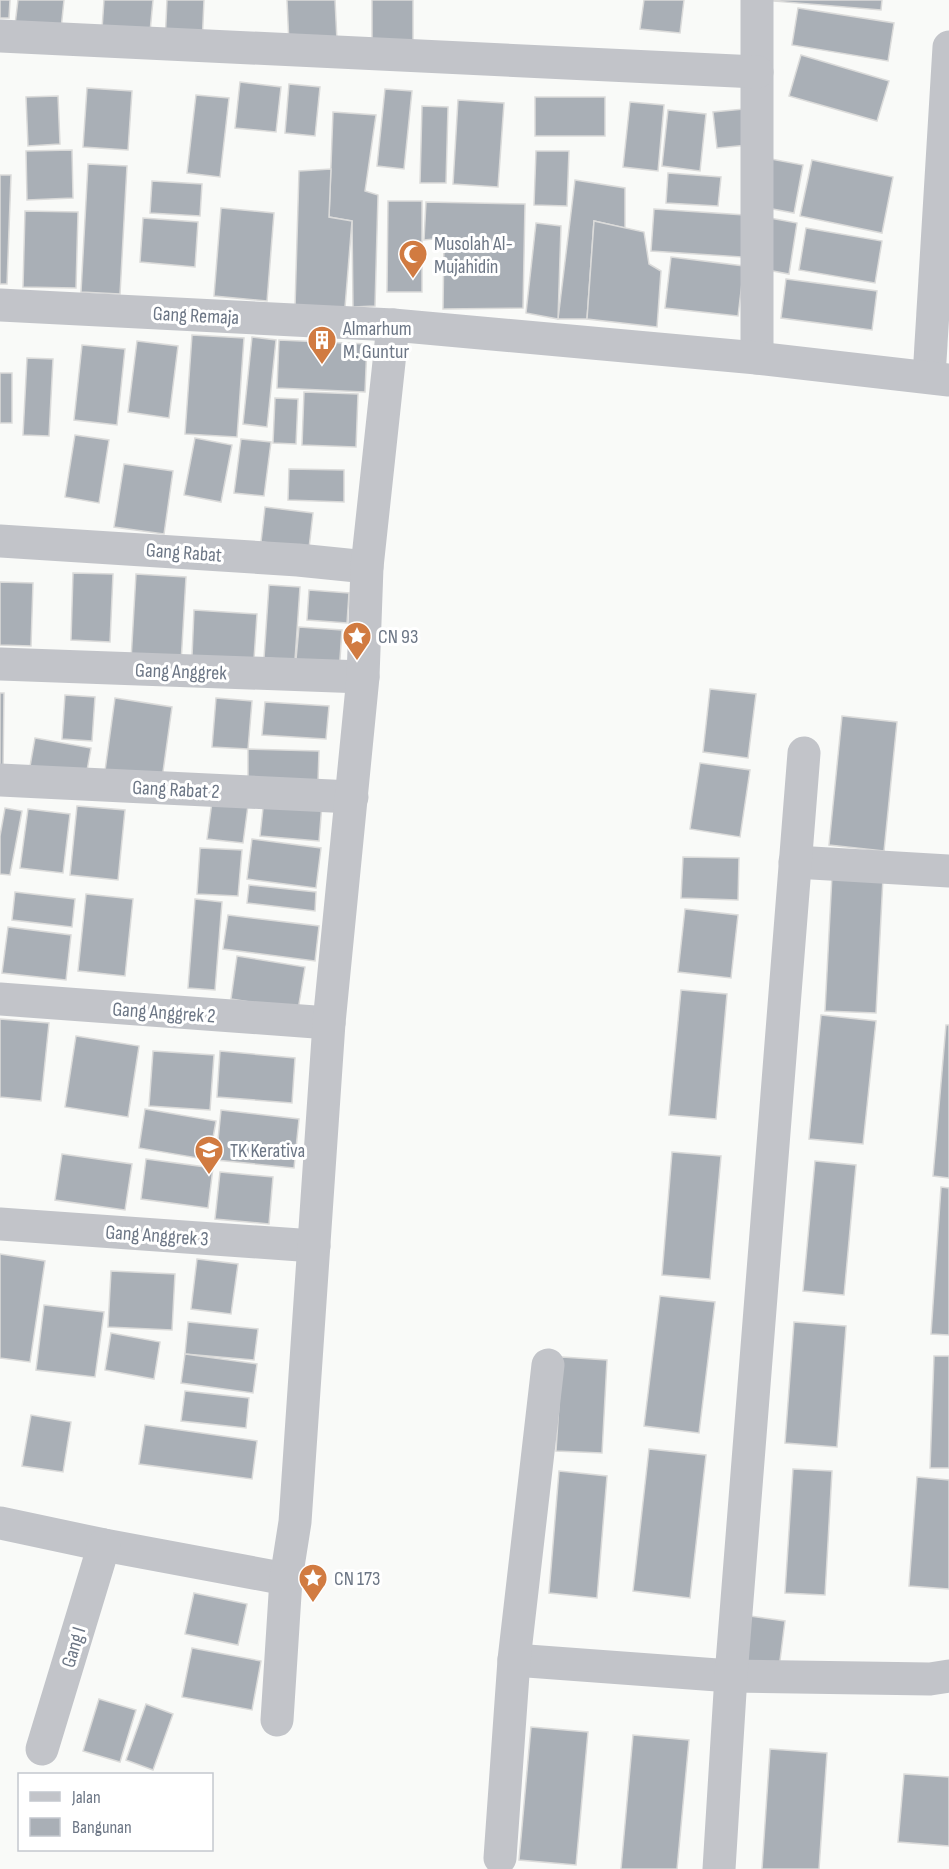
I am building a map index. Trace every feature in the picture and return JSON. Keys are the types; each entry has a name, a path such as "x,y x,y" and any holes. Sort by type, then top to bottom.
{"street":[{"path":"757,0 757,358"},
{"path":"0,36 757,72"},
{"path":"939,379 949,46"},
{"name":"Gang Remaja","path":"0,305 393,325 757,358 939,379"},
{"path":"277,1720 286,1579 295,1522 329,1023 363,677 367,567 393,325"},
{"name":"Gang Rabat","path":"0,541 286,559 367,567"},
{"name":"Gang Anggrek","path":"0,664 363,677"},
{"path":"719,1869 731,1677 804,753"},
{"name":"Gang Rabat 2","path":"0,780 352,797"},
{"path":"795,862 949,872"},
{"name":"Gang Anggrek 2","path":"0,999 329,1023"},
{"name":"Gang Anggrek 3","path":"0,1224 314,1246"},
{"path":"500,1858 514,1660 548,1365"},
{"path":"0,1523 286,1579"},
{"name":"Gang I","path":"42,1749 104,1545"},
{"path":"514,1660 731,1677 943,1680"}],"building":[{"path":"0,0 10,0 9,18 0,18"},
{"path":"18,0 64,0 61,29 15,25"},
{"path":"104,0 153,0 150,32 102,29"},
{"path":"167,0 204,0 202,45 165,43"},
{"path":"287,0 335,0 337,41 289,44"},
{"path":"372,0 413,0 413,42 372,42"},
{"path":"644,0 684,0 680,33 640,29"},
{"path":"761,0 882,0 881,10"},
{"path":"798,8 894,23 888,61 792,45"},
{"path":"801,55 889,81 877,121 789,96"},
{"path":"240,82 281,87 276,132 235,128"},
{"path":"289,84 320,87 315,136 285,133"},
{"path":"87,88 132,91 128,150 83,147"},
{"path":"385,89 412,91 404,169 377,166"},
{"path":"196,95 229,98 220,177 187,173"},
{"path":"58,96 60,144 28,146 26,97"},
{"path":"535,97 605,97 605,136 535,136"},
{"path":"458,100 504,103 498,187 453,184"},
{"path":"630,102 664,105 658,171 623,167"},
{"path":"422,106 448,107 446,183 420,183"},
{"path":"744,109 748,145 717,148 713,112"},
{"path":"668,110 706,114 700,171 662,166"},
{"path":"333,112 376,115 365,191 378,195 375,306 353,307 352,221 329,217"},
{"path":"72,150 73,198 27,200 26,151"},
{"path":"536,151 569,151 567,206 534,205"},
{"path":"771,159 803,165 794,213 762,207"},
{"path":"812,160 893,177 882,233 800,216"},
{"path":"88,164 127,166 120,294 81,292"},
{"path":"331,169 329,217 352,221 345,307 295,307 299,171"},
{"path":"668,173 721,177 718,206 666,203"},
{"path":"0,175 11,175 7,284 0,284"},
{"path":"575,180 625,188 625,228 594,221 587,319 558,319"},
{"path":"152,181 202,184 200,216 150,213"},
{"path":"388,201 422,201 422,292 387,292"},
{"path":"426,202 525,204 523,308 443,309 444,238 424,240"},
{"path":"221,208 274,213 267,301 214,296"},
{"path":"654,209 745,215 742,257 651,251"},
{"path":"25,211 78,212 76,288 23,287"},
{"path":"143,218 198,222 195,267 140,262"},
{"path":"770,218 797,223 789,274 762,269"},
{"path":"594,221 644,232 649,264 661,271 657,327 587,319"},
{"path":"536,223 561,226 558,319 526,313"},
{"path":"806,228 882,241 875,283 799,270"},
{"path":"671,257 744,266 738,316 665,308"},
{"path":"786,279 877,291 872,330 781,318"},
{"path":"192,335 244,338 237,437 185,434"},
{"path":"252,337 276,340 267,427 243,424"},
{"name":"Almarhum M. Guntur","path":"279,340 367,344 365,392 277,388"},
{"path":"137,341 178,346 169,418 128,412"},
{"path":"82,345 125,349 117,425 74,420"},
{"path":"27,358 53,359 49,436 23,435"},
{"path":"0,373 12,373 12,423 0,423"},
{"path":"304,392 358,394 356,447 302,445"},
{"path":"275,398 298,399 296,444 273,443"},
{"path":"75,435 109,440 99,503 65,497"},
{"path":"195,438 232,445 221,502 184,495"},
{"path":"241,439 271,442 264,496 234,493"},
{"path":"124,464 173,471 164,534 114,527"},
{"path":"289,469 344,470 344,502 288,500"},
{"path":"265,507 313,513 309,548 261,542"},
{"path":"73,573 113,574 110,642 71,640"},
{"path":"136,574 186,577 181,663 131,660"},
{"path":"0,582 33,583 31,646 0,645"},
{"path":"269,585 300,587 295,660 264,658"},
{"path":"309,590 349,593 347,623 307,620"},
{"path":"194,610 257,614 254,659 192,656"},
{"path":"299,627 342,630 339,673 295,670"},
{"path":"710,689 756,694 748,758 703,752"},
{"path":"0,693 4,693 3,775 0,775"},
{"path":"65,695 95,697 92,741 62,739"},
{"path":"115,698 172,707 161,786 104,778"},
{"path":"216,698 252,701 248,749 212,747"},
{"path":"265,702 329,706 326,739 262,735"},
{"path":"842,716 897,722 884,851 829,845"},
{"path":"35,738 91,748 85,782 29,772"},
{"path":"248,749 319,751 318,782 248,781"},
{"path":"700,763 750,770 740,837 690,829"},
{"path":"213,794 249,798 243,843 207,839"},
{"path":"264,799 322,804 319,841 260,836"},
{"path":"77,806 125,810 118,880 70,875"},
{"path":"5,808 22,811 10,875 0,874 0,836"},
{"path":"28,809 70,814 63,873 20,868"},
{"path":"252,839 321,848 316,888 247,879"},
{"path":"200,848 242,850 238,896 197,894"},
{"path":"683,857 739,858 738,900 681,898"},
{"path":"832,875 883,878 876,1013 825,1011"},
{"path":"249,885 316,892 315,911 247,903"},
{"path":"15,892 75,899 72,927 12,920"},
{"path":"86,894 133,899 125,976 78,971"},
{"path":"195,899 222,902 215,990 188,988"},
{"path":"685,909 738,915 731,978 678,972"},
{"path":"228,915 319,926 315,961 223,949"},
{"path":"8,927 71,935 66,980 2,973"},
{"path":"237,956 305,967 298,1010 231,999"},
{"path":"681,990 727,994 716,1119 669,1115"},
{"path":"821,1015 876,1021 863,1144 809,1139"},
{"path":"0,1019 49,1023 41,1101 0,1097"},
{"path":"946,1025 949,1025 949,1178 933,1176"},
{"path":"76,1036 139,1046 128,1117 65,1107"},
{"path":"153,1051 214,1055 210,1110 149,1106"},
{"path":"220,1051 295,1058 292,1103 217,1097"},
{"path":"145,1109 216,1121 209,1160 139,1148"},
{"path":"221,1110 299,1119 294,1168 216,1160"},
{"path":"672,1152 721,1156 710,1279 662,1275"},
{"path":"62,1154 132,1164 125,1210 55,1200"},
{"path":"146,1159 213,1168 208,1208 141,1199"},
{"path":"815,1161 856,1165 844,1295 803,1291"},
{"path":"220,1172 273,1177 269,1224 215,1219"},
{"path":"941,1187 949,1188 949,1335 931,1334"},
{"path":"0,1254 45,1261 30,1362 0,1358"},
{"path":"197,1259 238,1264 231,1314 191,1309"},
{"path":"111,1271 175,1274 172,1330 108,1327"},
{"path":"660,1296 715,1302 699,1433 644,1426"},
{"path":"44,1305 104,1312 95,1377 36,1370"},
{"path":"188,1322 258,1329 254,1360 185,1354"},
{"path":"794,1322 846,1326 837,1447 785,1443"},
{"path":"111,1333 160,1342 154,1379 105,1370"},
{"path":"185,1354 257,1364 253,1393 181,1383"},
{"path":"934,1356 949,1356 949,1468 930,1468"},
{"path":"562,1357 607,1360 602,1453 556,1451"},
{"path":"185,1391 249,1398 246,1428 181,1421"},
{"path":"31,1415 71,1422 63,1472 22,1466"},
{"path":"145,1425 257,1441 252,1479 139,1464"},
{"path":"649,1449 706,1455 690,1598 633,1591"},
{"path":"793,1469 832,1471 825,1595 785,1593"},
{"path":"559,1471 607,1476 597,1598 549,1593"},
{"path":"917,1477 949,1480 949,1589 909,1586"},
{"path":"194,1593 247,1604 238,1645 185,1634"},
{"path":"743,1615 785,1621 779,1668 737,1661"},
{"path":"192,1648 261,1661 252,1710 182,1697"},
{"path":"99,1699 136,1710 120,1762 83,1751"},
{"path":"146,1704 173,1714 153,1770 126,1760"},
{"path":"531,1727 588,1732 576,1865 519,1860"},
{"path":"633,1735 689,1740 677,1869 621,1869"},
{"path":"770,1749 827,1753 819,1869 762,1869"},
{"path":"904,1774 949,1777 949,1846 898,1842"}],"place":[{"name":"Musolah Al- Mujahidin","path":"413,280"},
{"name":"Almarhum M. Guntur","path":"322,366"},
{"name":"CN 93","path":"357,662"},
{"name":"TK Kerativa","path":"209,1176"},
{"name":"CN 173","path":"313,1604"}]}
